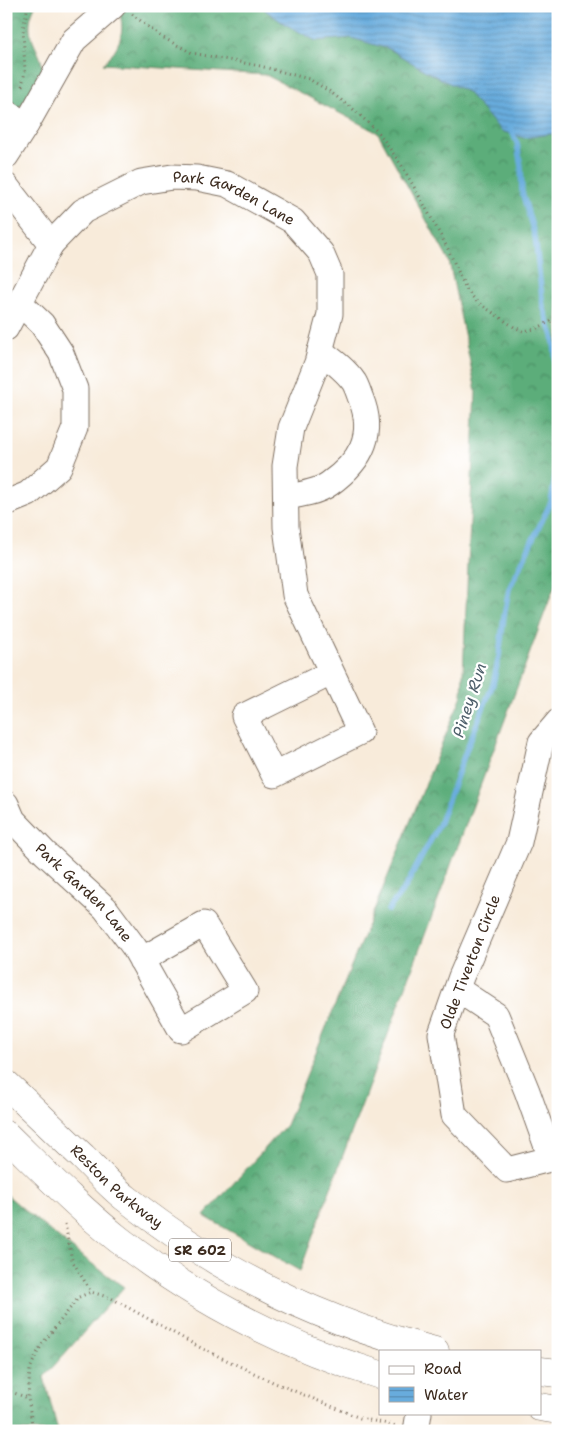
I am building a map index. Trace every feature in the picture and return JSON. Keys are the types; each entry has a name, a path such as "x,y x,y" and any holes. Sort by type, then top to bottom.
{"main road":[{"name":"Reston Parkway","path":"6,1084 126,1198 192,1246 269,1290 313,1311 430,1350"},
{"name":"SR 602","path":"6,1135 66,1194 119,1239 201,1296 261,1329 352,1366 379,1375"},
{"path":"542,1371 558,1373"},
{"path":"542,1407 558,1410"}],"street":[{"path":"6,156 16,119 74,40 121,9"},
{"name":"Park Garden Lane","path":"6,328 51,244 83,211 141,182 172,177 197,178 227,184 293,221 321,253 330,274 330,314 317,363 291,428 285,466 286,527 295,595 360,732 274,775 244,716 331,673"},
{"path":"6,186 51,244"},
{"path":"6,502 28,494 59,467 75,428 75,390 61,353 42,324 19,302"},
{"path":"286,497 302,494 328,485 355,461 367,437 366,411 354,382 335,362 320,351"},
{"name":"Olde Tiverton Circle","path":"554,1158 507,1170 454,1115 441,1034 457,989 519,842 540,742 558,722"},
{"name":"Park Garden Lane","path":"6,804 13,820 45,853 105,908 134,947 141,960"},
{"path":"457,989 496,1015 554,1158"}],"path":[{"path":"21,90 25,72 23,29 28,6"},
{"path":"121,9 160,36 192,53 260,66 309,79 329,91 352,108 379,133 402,166 448,249 466,289 477,302 523,331 535,329 558,318"},
{"path":"61,1217 65,1223 72,1260 91,1292"},
{"path":"34,1431 28,1398 30,1369 43,1343 79,1297 91,1292 111,1298 199,1347 275,1383 360,1418 417,1425"},
{"path":"6,1390 28,1398"}],"green space":[{"path":"6,6 35,6 30,28 43,70 42,80 6,126"},
{"path":"117,6 558,6 558,577 300,1271 204,1216 286,1125 462,695 476,391 449,261 378,133 266,75 103,64 118,44 122,30"},
{"path":"6,1194 64,1242 124,1287 44,1377 58,1431 6,1431"}],"water":[{"path":"263,6 558,6 558,133 524,138 501,131 467,92 429,73 389,49 351,38 316,41 283,23 265,10"}],"waterway":[{"name":"Piney Run","path":"510,127 517,143 521,167 522,192 535,237 543,306 553,336 558,429"},
{"name":"Piney Run","path":"388,910 406,886 439,825 493,684 509,589 551,502 558,461"}]}
